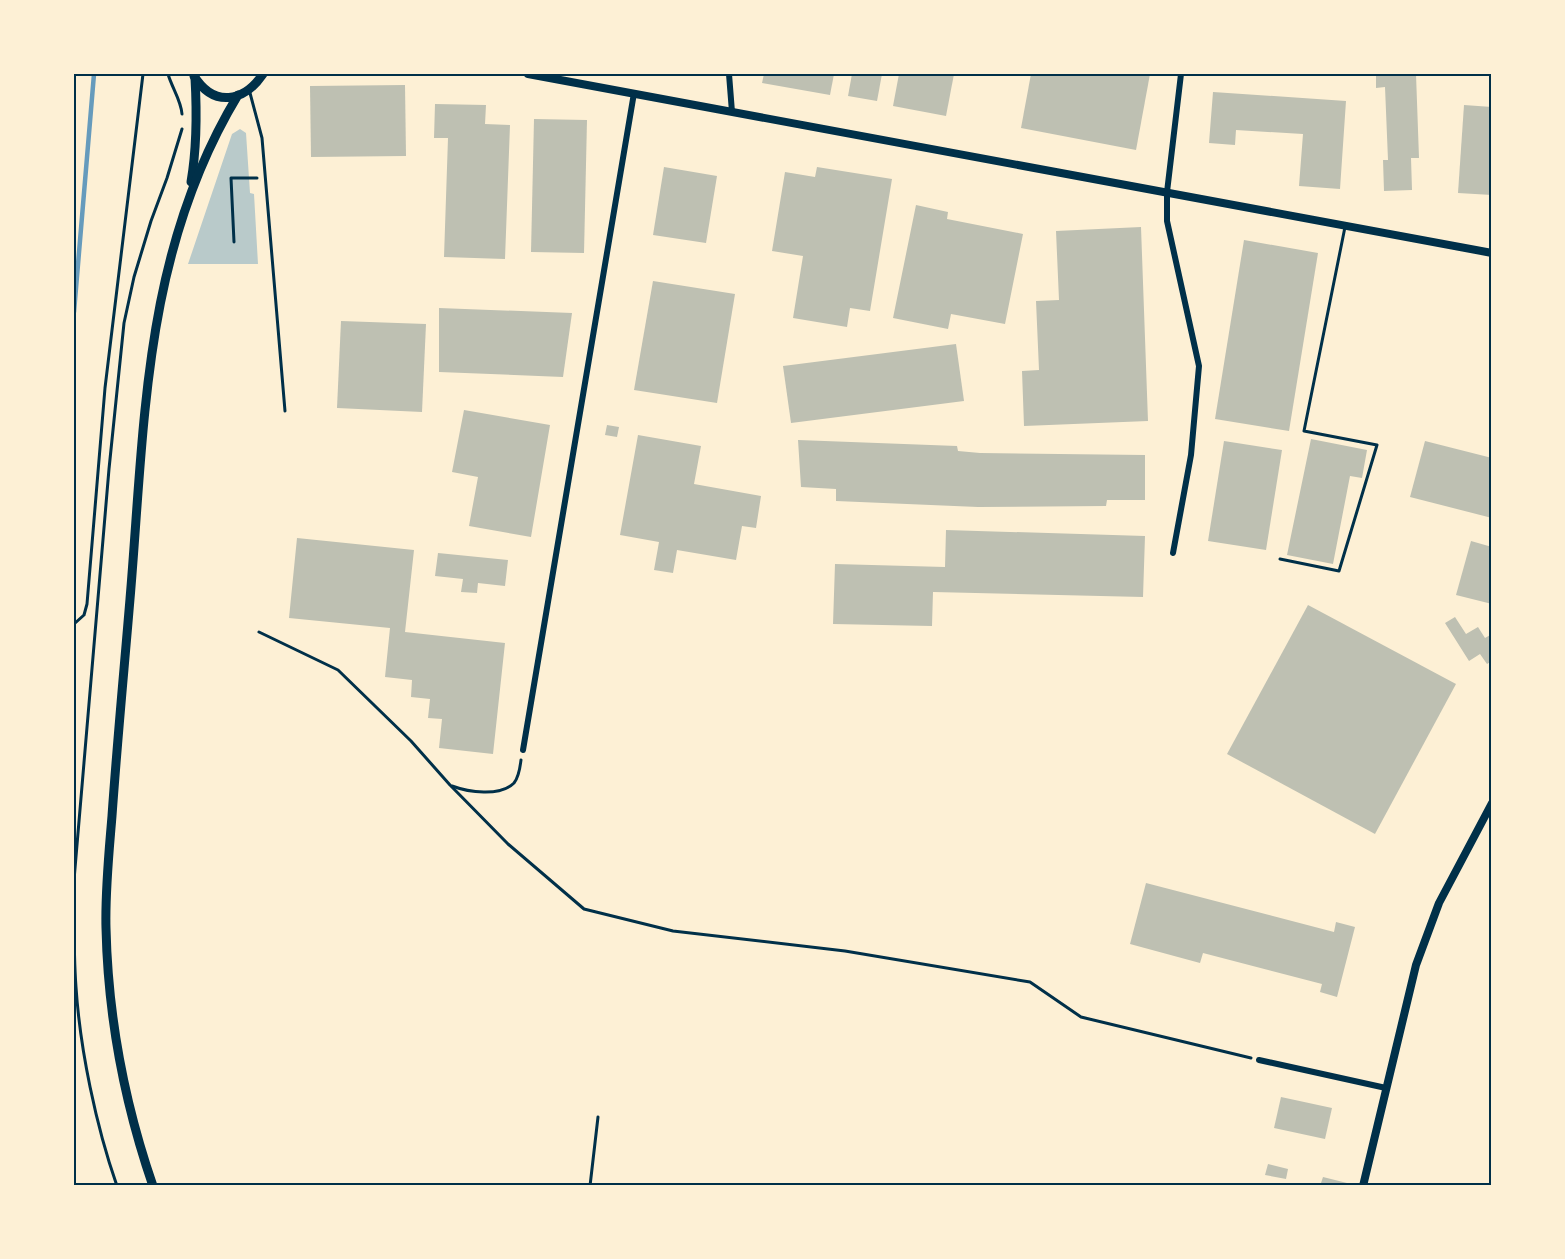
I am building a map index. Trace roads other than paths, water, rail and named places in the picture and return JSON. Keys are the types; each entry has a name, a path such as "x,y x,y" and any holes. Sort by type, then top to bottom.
{"main road":[{"path":"194,76 207,92 222,97 249,91 263,74"},
{"path":"189,196 196,152 197,112 194,76"},
{"path":"153,1185 133,1121 116,1042 107,968 105,903 147,386 160,297 189,196 223,120 238,95"}],"street":[{"path":"528,74 1491,253"},
{"path":"729,74 732,112"},
{"path":"1173,553 1191,455 1199,366 1167,221 1167,192 1181,74"},
{"path":"523,750 634,93"},
{"path":"1363,1185 1416,965 1439,903 1491,803"},
{"path":"1259,1060 1386,1088"}],"lane":[{"path":"249,91 262,138 285,411"},
{"path":"1280,559 1339,571 1377,446 1304,431 1345,225"}],"waterway":[{"path":"74,312 94,74"}]}
